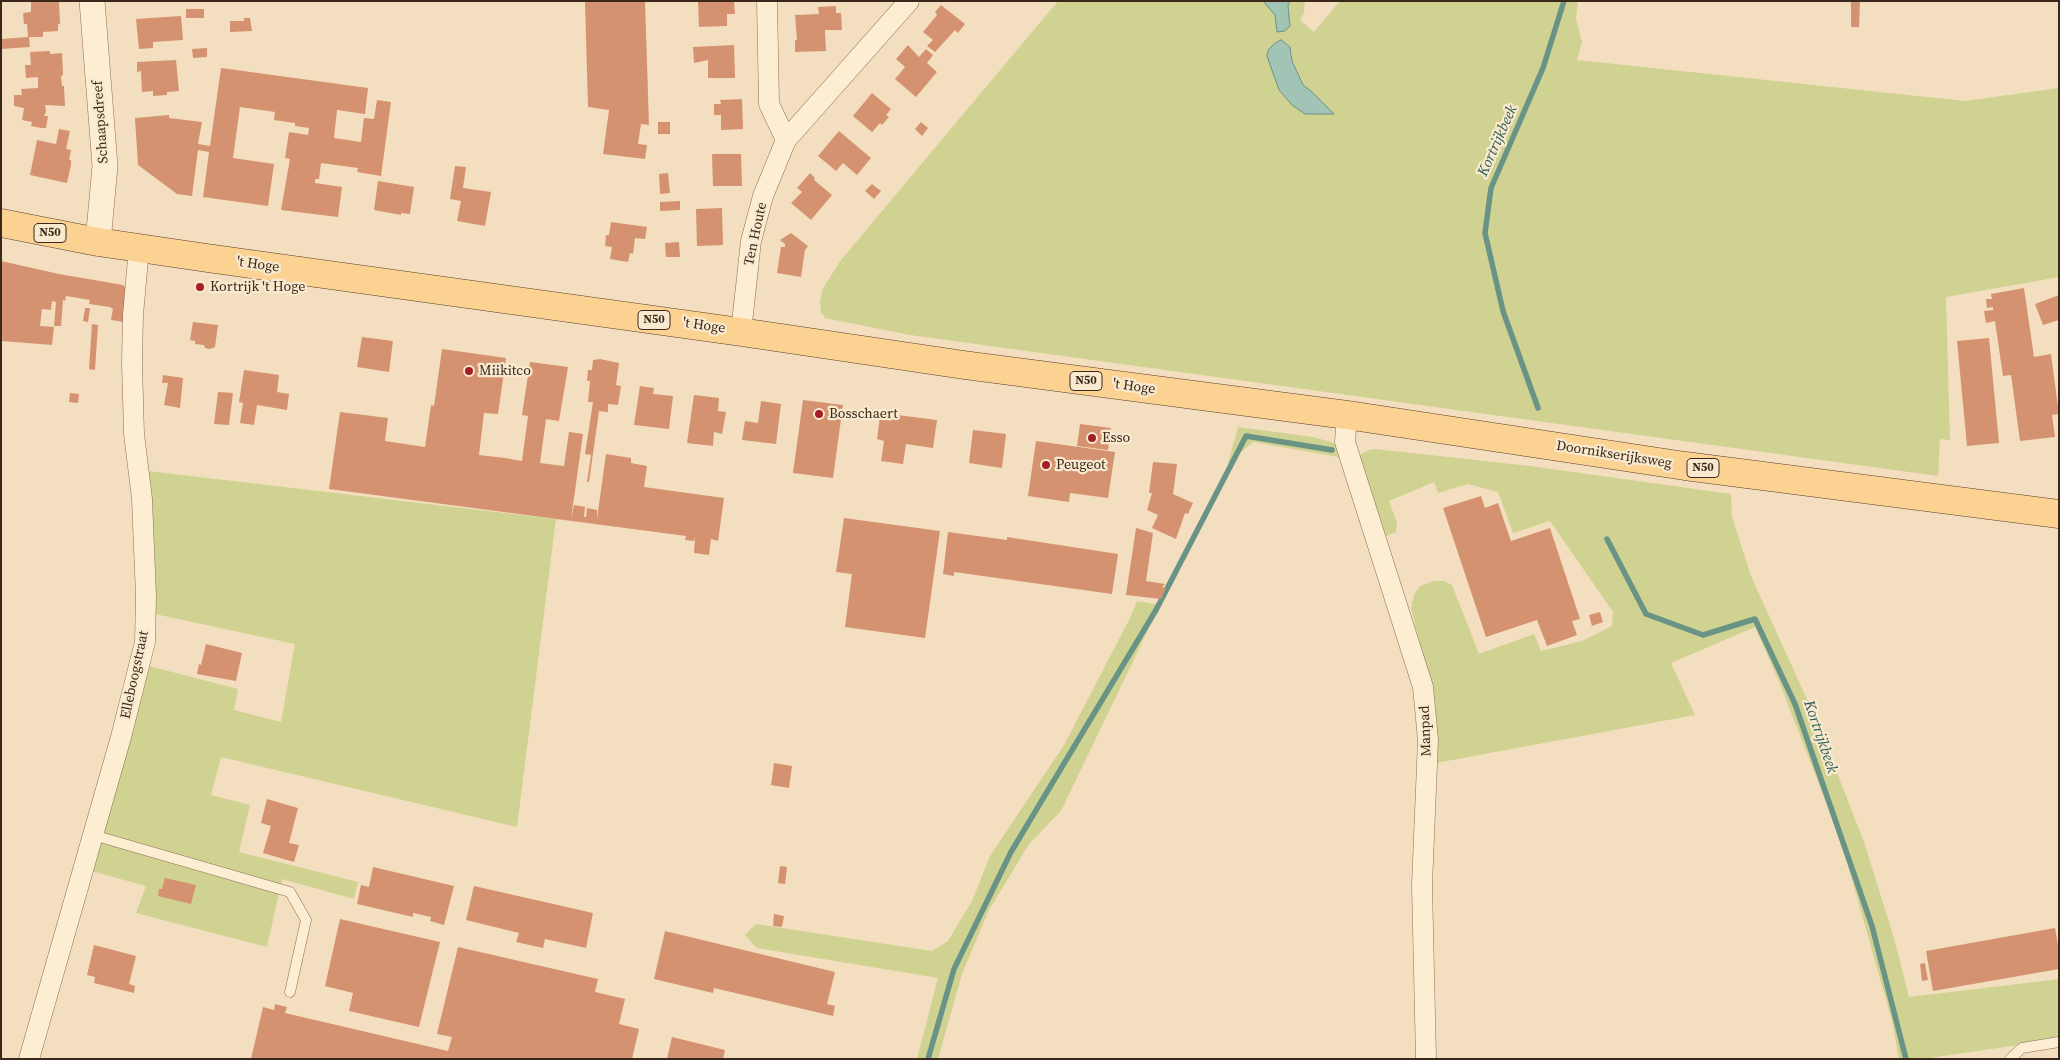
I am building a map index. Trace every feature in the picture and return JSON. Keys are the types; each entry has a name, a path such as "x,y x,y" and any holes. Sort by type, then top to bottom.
{"main road":[{"name":"'t Hoge","path":"1,223 139,248 964,365 1347,415"},
{"name":"Doornikserijksweg","path":"1347,415 1685,466 2059,514"}],"street":[{"name":"Schaapsdreef","path":"92,1 105,166 98,242"},
{"path":"766,1 769,104 786,140"},
{"name":"Ten Houte","path":"741,332 751,242 763,196 786,140 909,1"},
{"name":"Elleboogstraat","path":"29,1059 121,737 145,642 142,499 134,434 132,363 133,315 139,248"},
{"name":"Manpad","path":"1347,415 1345,442 1423,687 1428,740 1422,885 1426,1059"}],"lane":[{"path":"93,835 290,892 306,920 290,992"},
{"path":"2010,1059 2022,1048 2059,1042"}],"green space":[{"path":"1058,1 1263,1 1275,15 1277,32 1290,26 1288,6 1290,1 1305,1 1304,13 1300,20 1314,32 1340,1 1578,1 1576,19 1582,42 1577,60 1965,101 2059,88 2059,277 1946,297 1950,440 1940,439 1938,476 910,335 825,318 821,312 820,302 823,288 841,260","holes":["1275,43 1292,51 1292,61 1303,85 1333,114 1305,114 1267,56 1268,50"]},
{"path":"1238,427 1313,437 1331,442 1339,447 1344,458 1253,442 1228,463"},
{"path":"1375,449 1530,466 1731,494 1732,517 1751,576 1816,719 1864,842 1894,938 1909,997 2059,979 2059,1039 1923,1059 1899,1059 1892,1021 1841,841 1780,684 1755,627 1671,663 1695,715 1436,763 1427,674 1411,608 1414,595 1420,586 1434,581 1444,581 1452,585 1479,654 1534,634 1541,651 1582,641 1612,626 1613,612 1550,521 1513,533 1498,492 1468,484 1438,493 1434,482 1389,501 1397,523 1396,532 1384,537 1357,462 1360,455"},
{"path":"148,471 556,519 517,827 221,757 211,795 250,805 239,852 358,882 354,899 282,879 267,947 136,913 146,886 91,871 145,665 238,689 234,710 281,722 295,644 155,614"},
{"path":"1137,601 1160,605 1061,811 1029,844 989,910 962,974 938,1059 917,1059 938,978 757,948 745,935 756,924 932,951 948,941 972,901 990,856 1064,745"}],"shaded area":[{"path":"1263,1 1290,1 1288,6 1290,26 1285,31 1277,32 1275,15"},
{"path":"1281,40 1290,47 1292,61 1303,85 1334,114 1305,114 1292,105 1279,90 1267,56 1268,50"}],"building":[{"path":"31,1 59,1 60,24 58,24 58,31 43,32 43,37 29,37 30,47 1,49 1,39 28,37 27,24 24,24 23,13 31,12"},
{"path":"585,1 645,1 649,125 641,124 638,144 647,145 645,159 603,154 609,110 588,107"},
{"path":"698,1 734,1 735,14 727,14 727,26 699,27"},
{"path":"1851,1 1860,1 1859,27 1851,27"},
{"path":"941,5 965,24 958,33 955,30 935,52 927,46 933,40 923,32 937,15 935,12"},
{"path":"836,6 836,13 841,13 842,30 825,30 826,51 795,52 795,40 797,40 795,15 819,14 818,7"},
{"path":"186,9 204,9 204,18 186,18"},
{"path":"181,16 183,40 153,42 153,48 139,49 136,19"},
{"path":"244,18 250,18 252,31 230,32 230,21 244,21"},
{"path":"734,45 735,78 708,78 708,60 694,63 693,47"},
{"path":"908,45 919,57 926,49 933,55 927,63 937,72 916,97 895,79 905,67 896,59"},
{"path":"207,48 207,57 193,58 192,49"},
{"path":"50,51 50,54 62,53 63,75 61,76 62,86 64,86 65,106 45,105 46,112 44,116 48,116 46,128 41,128 31,126 32,122 22,120 24,108 14,106 14,95 22,95 21,89 38,88 38,77 26,78 25,65 31,65 30,52"},
{"path":"176,60 179,91 167,92 167,95 153,96 153,91 142,92 141,71 137,72 137,62"},
{"path":"221,68 368,88 365,114 337,110 334,138 361,142 364,118 374,119 377,100 391,102 381,176 357,172 358,168 321,163 319,179 315,179 315,183 342,187 338,217 281,210 290,159 285,158 289,132 308,135 309,128 295,126 295,123 274,120 275,112 240,107 233,158 274,164 268,206 203,197 209,152 198,150 192,196 177,194 138,165 135,118 169,115 169,118 202,122 198,144 210,146"},
{"path":"872,93 891,109 886,115 889,117 872,132 853,116"},
{"path":"742,99 743,129 721,130 721,115 714,115 714,104 721,104 720,100"},
{"path":"658,122 670,122 670,134 658,134"},
{"path":"921,122 928,128 922,136 915,129"},
{"path":"59,129 70,131 66,149 71,150 69,160 71,160 71,165 67,183 30,175 37,140 56,144"},
{"path":"839,131 871,158 857,175 843,163 836,171 818,156"},
{"path":"712,154 741,154 742,186 713,186"},
{"path":"455,166 466,167 463,188 491,192 485,226 457,221 461,201 450,199"},
{"path":"668,173 670,193 660,194 659,174"},
{"path":"810,173 815,178 814,180 832,195 811,220 791,203 802,192 797,188"},
{"path":"378,181 414,187 410,214 401,213 401,215 374,210"},
{"path":"872,184 881,191 874,199 865,191"},
{"path":"680,201 680,210 660,211 660,202"},
{"path":"722,208 723,245 697,246 696,209"},
{"path":"611,222 647,227 645,239 635,238 633,254 630,253 628,262 610,259 612,247 605,246 606,235 609,235"},
{"path":"791,233 808,246 805,250 801,277 777,273 781,247 785,247 785,244 780,240"},
{"path":"679,242 680,257 666,257 665,243"},
{"path":"1,261 59,274 123,285 126,288 124,322 111,320 113,309 110,307 89,304 90,300 66,296 65,301 63,300 61,326 54,326 56,302 52,301 51,310 42,309 40,326 54,327 52,345 2,341"},
{"path":"2024,288 2034,357 2051,354 2059,414 2052,415 2055,437 2020,441 2011,375 2003,376 1995,321 1986,323 1984,311 1993,310 1993,307 1987,308 1986,299 1992,299 1991,294"},
{"path":"2059,295 2059,320 2043,325 2035,304"},
{"path":"85,308 90,308 88,322 83,321"},
{"path":"193,322 218,325 215,347 205,348 204,345 195,344 195,341 190,340"},
{"path":"92,324 98,325 95,370 89,369"},
{"path":"362,337 393,341 389,372 357,367"},
{"path":"1989,338 1999,443 1967,446 1957,341"},
{"path":"442,349 506,358 498,414 484,413 479,455 522,461 528,416 522,415 530,362 568,367 559,421 546,419 540,463 564,466 569,432 583,434 571,519 574,505 585,507 584,517 586,517 587,508 597,510 597,519 606,454 631,458 631,463 647,466 644,487 724,498 718,541 711,539 709,555 694,553 695,537 694,541 685,540 686,536 329,489 340,412 388,418 385,441 425,447 431,405 434,406"},
{"path":"600,359 619,363 616,385 621,386 618,405 608,404 608,412 599,411 589,482 587,482 591,455 585,454 593,402 588,402 590,381 587,381 588,370 592,370 593,360"},
{"path":"244,370 279,375 277,392 289,394 287,410 257,405 254,425 240,423 243,403 239,402"},
{"path":"163,375 183,378 180,408 164,405 168,383 162,383"},
{"path":"640,386 654,388 653,394 673,396 669,429 634,425"},
{"path":"218,392 233,393 229,425 214,424"},
{"path":"70,393 79,394 78,403 69,402"},
{"path":"694,395 719,398 718,411 726,412 722,434 714,432 713,446 687,443"},
{"path":"803,400 843,405 833,478 793,473"},
{"path":"761,401 781,404 776,444 742,440 745,421 758,423"},
{"path":"897,415 937,420 933,448 906,444 903,464 881,461 884,441 877,439 880,416 896,418"},
{"path":"1080,424 1111,428 1108,450 1077,446"},
{"path":"973,430 1006,434 1002,468 969,463"},
{"path":"1036,441 1115,452 1108,498 1070,493 1069,502 1028,496"},
{"path":"1153,462 1177,464 1173,494 1193,503 1188,514 1185,513 1176,539 1152,528 1158,515 1147,510 1152,493 1149,493"},
{"path":"1481,496 1485,508 1498,503 1511,541 1550,528 1580,619 1572,621 1577,635 1547,646 1537,620 1486,637 1443,508"},
{"path":"844,518 940,531 925,638 845,627 852,574 836,572"},
{"path":"1136,528 1153,533 1146,581 1165,584 1162,587 1166,588 1161,599 1126,595"},
{"path":"948,532 1007,540 1007,537 1118,554 1112,594 954,572 954,576 943,574"},
{"path":"1600,612 1603,622 1592,626 1589,615"},
{"path":"206,644 242,653 236,681 197,674"},
{"path":"774,763 792,766 789,788 771,785"},
{"path":"267,799 298,808 289,843 299,845 294,862 263,853 271,826 261,823"},
{"path":"780,866 787,867 785,884 778,883"},
{"path":"373,867 454,886 444,925 430,921 431,917 413,913 413,917 357,904 361,885 369,887"},
{"path":"165,878 196,885 191,904 158,896 159,889 162,889"},
{"path":"474,886 593,913 586,948 545,939 543,948 516,942 519,933 466,920"},
{"path":"774,914 784,916 782,927 773,926"},
{"path":"340,919 440,942 419,1027 349,1011 353,993 325,986"},
{"path":"2055,928 2059,950 2059,969 1933,991 1926,951"},
{"path":"665,931 835,972 827,1004 835,1006 833,1016 714,988 713,993 654,979"},
{"path":"94,945 136,956 129,984 135,986 134,993 94,983 95,977 87,975"},
{"path":"458,947 598,979 595,992 625,999 619,1024 639,1029 632,1059 251,1059 263,1007 274,1010 275,1004 287,1007 285,1013 448,1051 452,1037 437,1034"},
{"path":"1925,963 1928,980 1922,981 1920,964"},
{"path":"672,1037 725,1050 723,1059 667,1059"}],"waterway":[{"name":"Kortrijkbeek","path":"1538,408 1503,311 1485,233 1491,188 1543,68 1564,1"},
{"path":"928,1059 954,969 1011,852 1156,610 1246,436 1332,450"},
{"name":"Kortrijkbeek","path":"1607,539 1646,614 1703,635 1755,619 1795,704 1872,926 1906,1059"}],"place":[{"name":"Kortrijk 't Hoge","path":"200,287"},
{"name":"Miikitco","path":"469,371"},
{"name":"Bosschaert","path":"819,414"},
{"name":"Esso","path":"1092,438"},
{"name":"Peugeot","path":"1046,465"}]}
